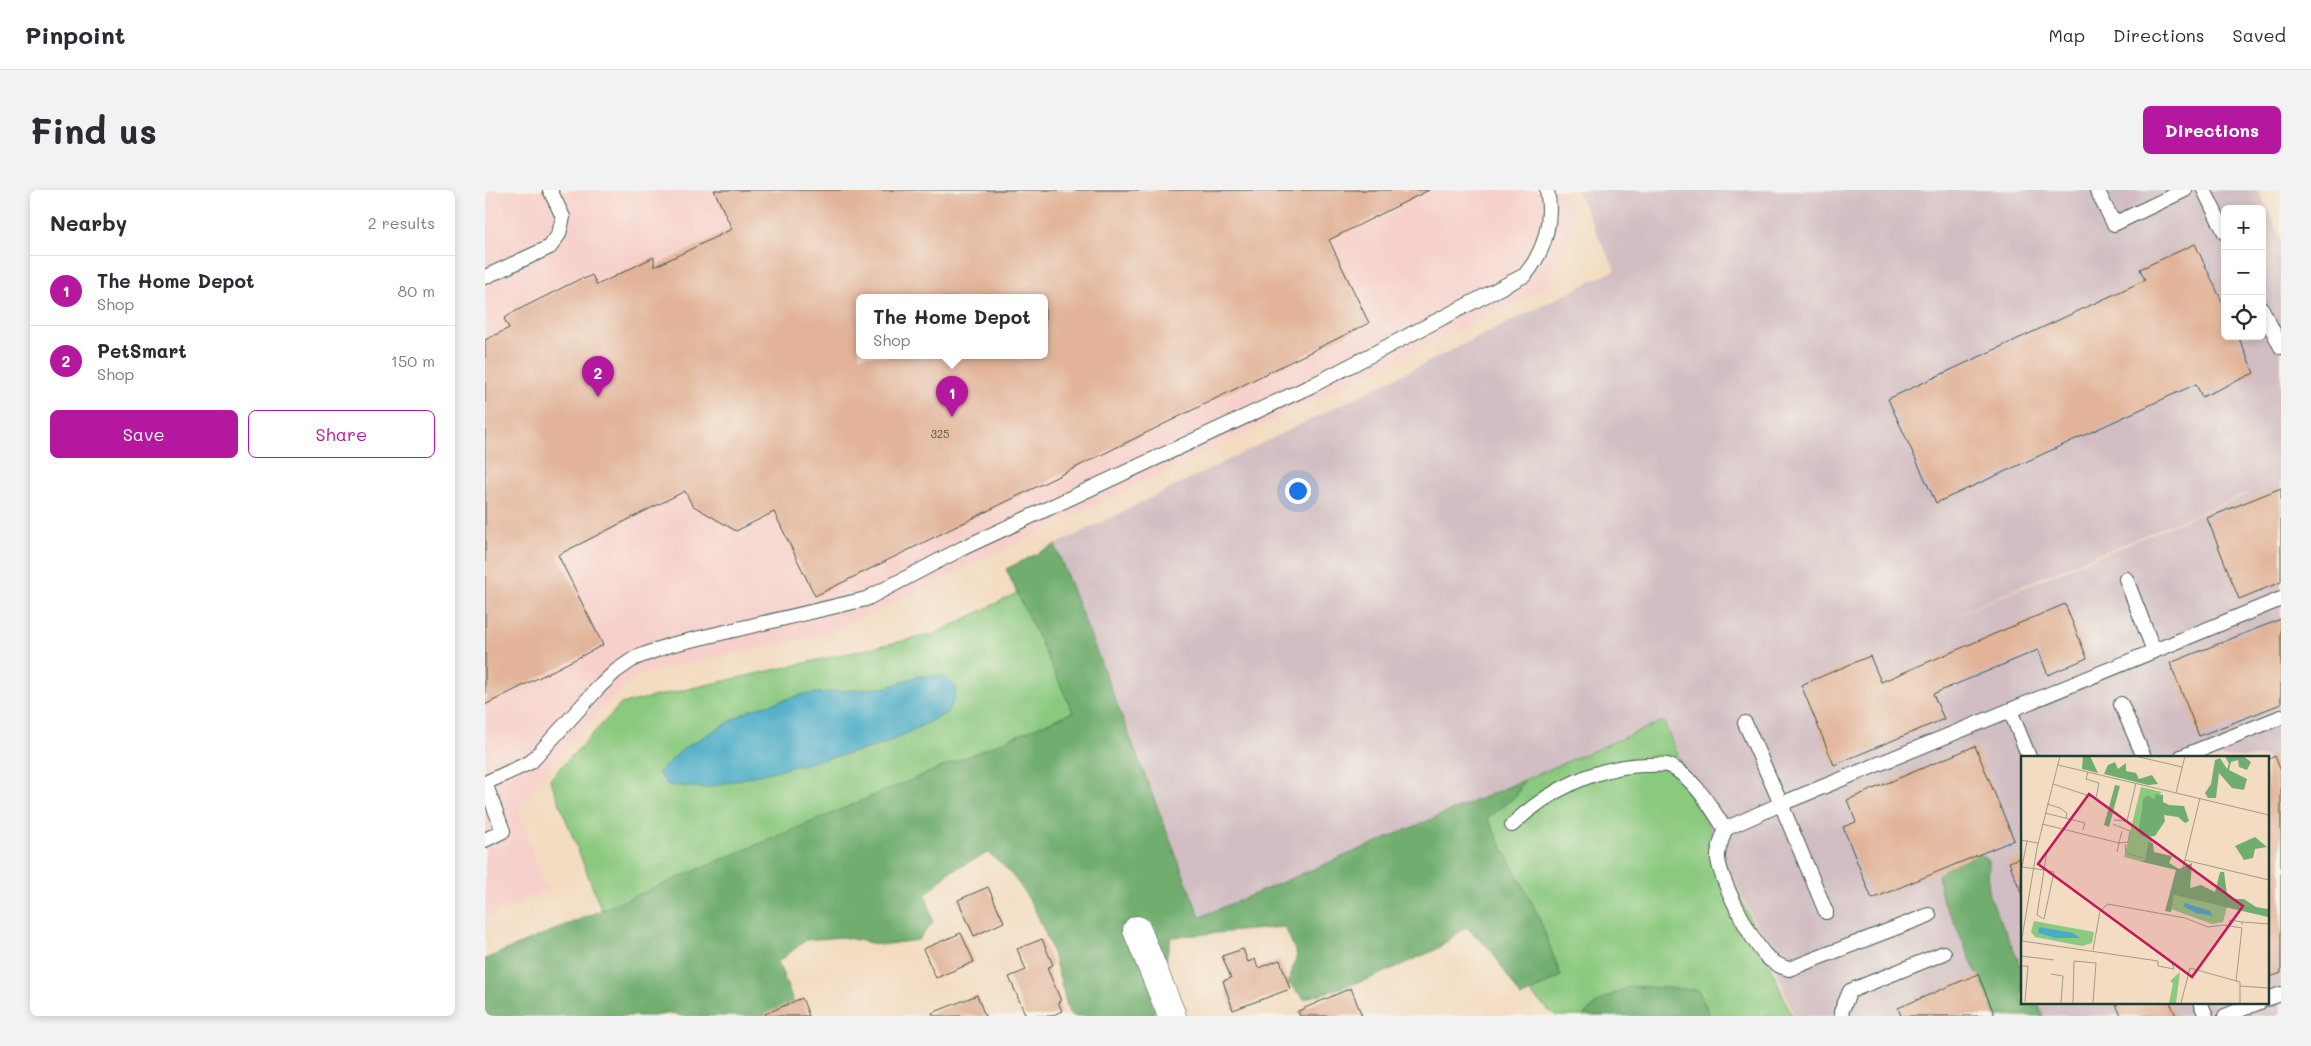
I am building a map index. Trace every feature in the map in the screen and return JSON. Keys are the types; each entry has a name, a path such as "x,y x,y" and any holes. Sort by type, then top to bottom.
{"street":[{"path":"1137,930 1172,1016"}],"lane":[{"path":"485,277 542,252 555,242 563,218 550,190"},
{"path":"485,840 503,831 485,783 531,762 599,687 616,671 635,658 670,645 866,598 963,548 1313,385 1525,275 1535,263 1543,246 1548,225 1549,200 1547,190"},
{"path":"2097,190 2114,224 2185,190"},
{"path":"2204,190 2221,225"},
{"path":"2266,317 2281,347"},
{"path":"2126,579 2155,651"},
{"path":"1725,829 1781,804 2281,599"},
{"path":"2121,704 2144,756"},
{"path":"2010,710 2029,756"},
{"path":"2184,756 2281,717"},
{"path":"1745,723 1826,912"},
{"path":"1512,825 1526,812 1558,791 1596,772 1632,765 1668,765 1686,777 1725,829"},
{"path":"1725,829 1718,857 1723,876 1755,940 1766,956 1782,967 1789,968 1929,915"},
{"path":"1842,1016 1841,1012 1850,991 1944,953"},
{"path":"2269,998 2281,994"},
{"path":"2201,1004 2206,1016"},
{"path":"2225,1016 2254,1004"}],"shaded area":[{"path":"485,190 1563,190 1574,213 1570,237 1544,289 831,633 665,668 633,677 559,756 518,810 546,890 485,918"},
{"path":"1576,190 2258,190 2265,205 2221,205 2221,340 2266,340 2266,207 2281,239 2281,1016 1794,1016 1782,985 1663,722 1200,917 1055,545 1615,270","holes":["2248,494 1940,622 2045,576"]}],"green space":[{"path":"1055,545 1200,917 1524,780 1516,796 1487,818 1538,915 1561,976 1521,997 1491,950 1466,927 1435,950 1369,979 1304,999 1288,983 1297,955 1285,927 1171,937 1153,1016 1072,1016 1068,1011 1050,946 1031,904 1005,868 988,853 949,872 926,895 933,923 918,940 881,945 842,937 806,940 778,962 799,1016 681,1016 673,1013 653,1016 485,1016 485,959 1073,712 1006,569"},
{"path":"1019,592 1073,712 602,911 550,779 621,704 934,634"},
{"path":"1663,721 1792,1016 1710,1016 1698,990 1601,1000 1583,1016 1555,1016 1530,993 1561,976 1538,915 1487,818 1516,796 1524,780"},
{"path":"1980,854 1989,860 1988,893 2021,967 2021,1004 2038,1004 2043,1016 1995,1016 1952,917 1943,903 1938,875 1947,868"},
{"path":"1630,986 1698,990 1710,1016 1583,1016 1601,1000"}],"water":[{"path":"918,676 943,676 956,687 954,699 947,713 883,745 705,788 668,785 658,773 684,748 750,710 804,694 888,687"}],"building":[{"path":"714,190 1429,190 1329,240 1369,323 815,596 774,512 736,531 692,505 685,491 558,555 603,645 485,705 485,340 509,328 504,319 512,313 582,278 584,279 592,275 597,285 654,257 654,267 732,229"},
{"path":"2195,244 2221,299 2221,340 2240,340 2254,373 2202,397 2196,384 1936,503 1888,399 2145,280 2140,269"},
{"path":"2281,488 2281,582 2239,599 2207,518"},
{"path":"2065,604 2087,658 2048,675 2038,650 1933,694 1944,719 1834,765 1801,685 1870,656 1881,682"},
{"path":"2281,619 2281,704 2199,736 2170,663"},
{"path":"1975,746 2014,840 1872,899 1843,827 1856,822 1847,800"},
{"path":"2275,756 2281,771 2281,973 2269,977 2269,759"},
{"path":"2021,857 2021,892 2009,862"},
{"path":"988,887 1004,922 974,936 958,900"},
{"path":"961,933 974,962 936,978 923,949"},
{"path":"1042,939 1053,965 1047,968 1061,1001 1058,1002 1062,1011 1051,1016 1026,1016 1009,977 1026,970 1017,949"},
{"path":"1243,949 1248,962 1255,959 1258,968 1280,960 1290,989 1233,1010 1223,981 1231,978 1222,956"},
{"path":"1978,974 1995,1016 1901,1016 1898,1008"},
{"path":"1351,988 1362,1016 1300,1016 1298,1011"},
{"path":"977,995 985,1016 934,1016 932,1013"},
{"path":"802,998 809,1016 766,1016 765,1014"},
{"path":"2116,1004 2171,1004 2176,1016 2121,1016"}],"place":[{"name":"PetSmart","path":"598,397"},
{"name":"The Home Depot","path":"952,417"}]}
